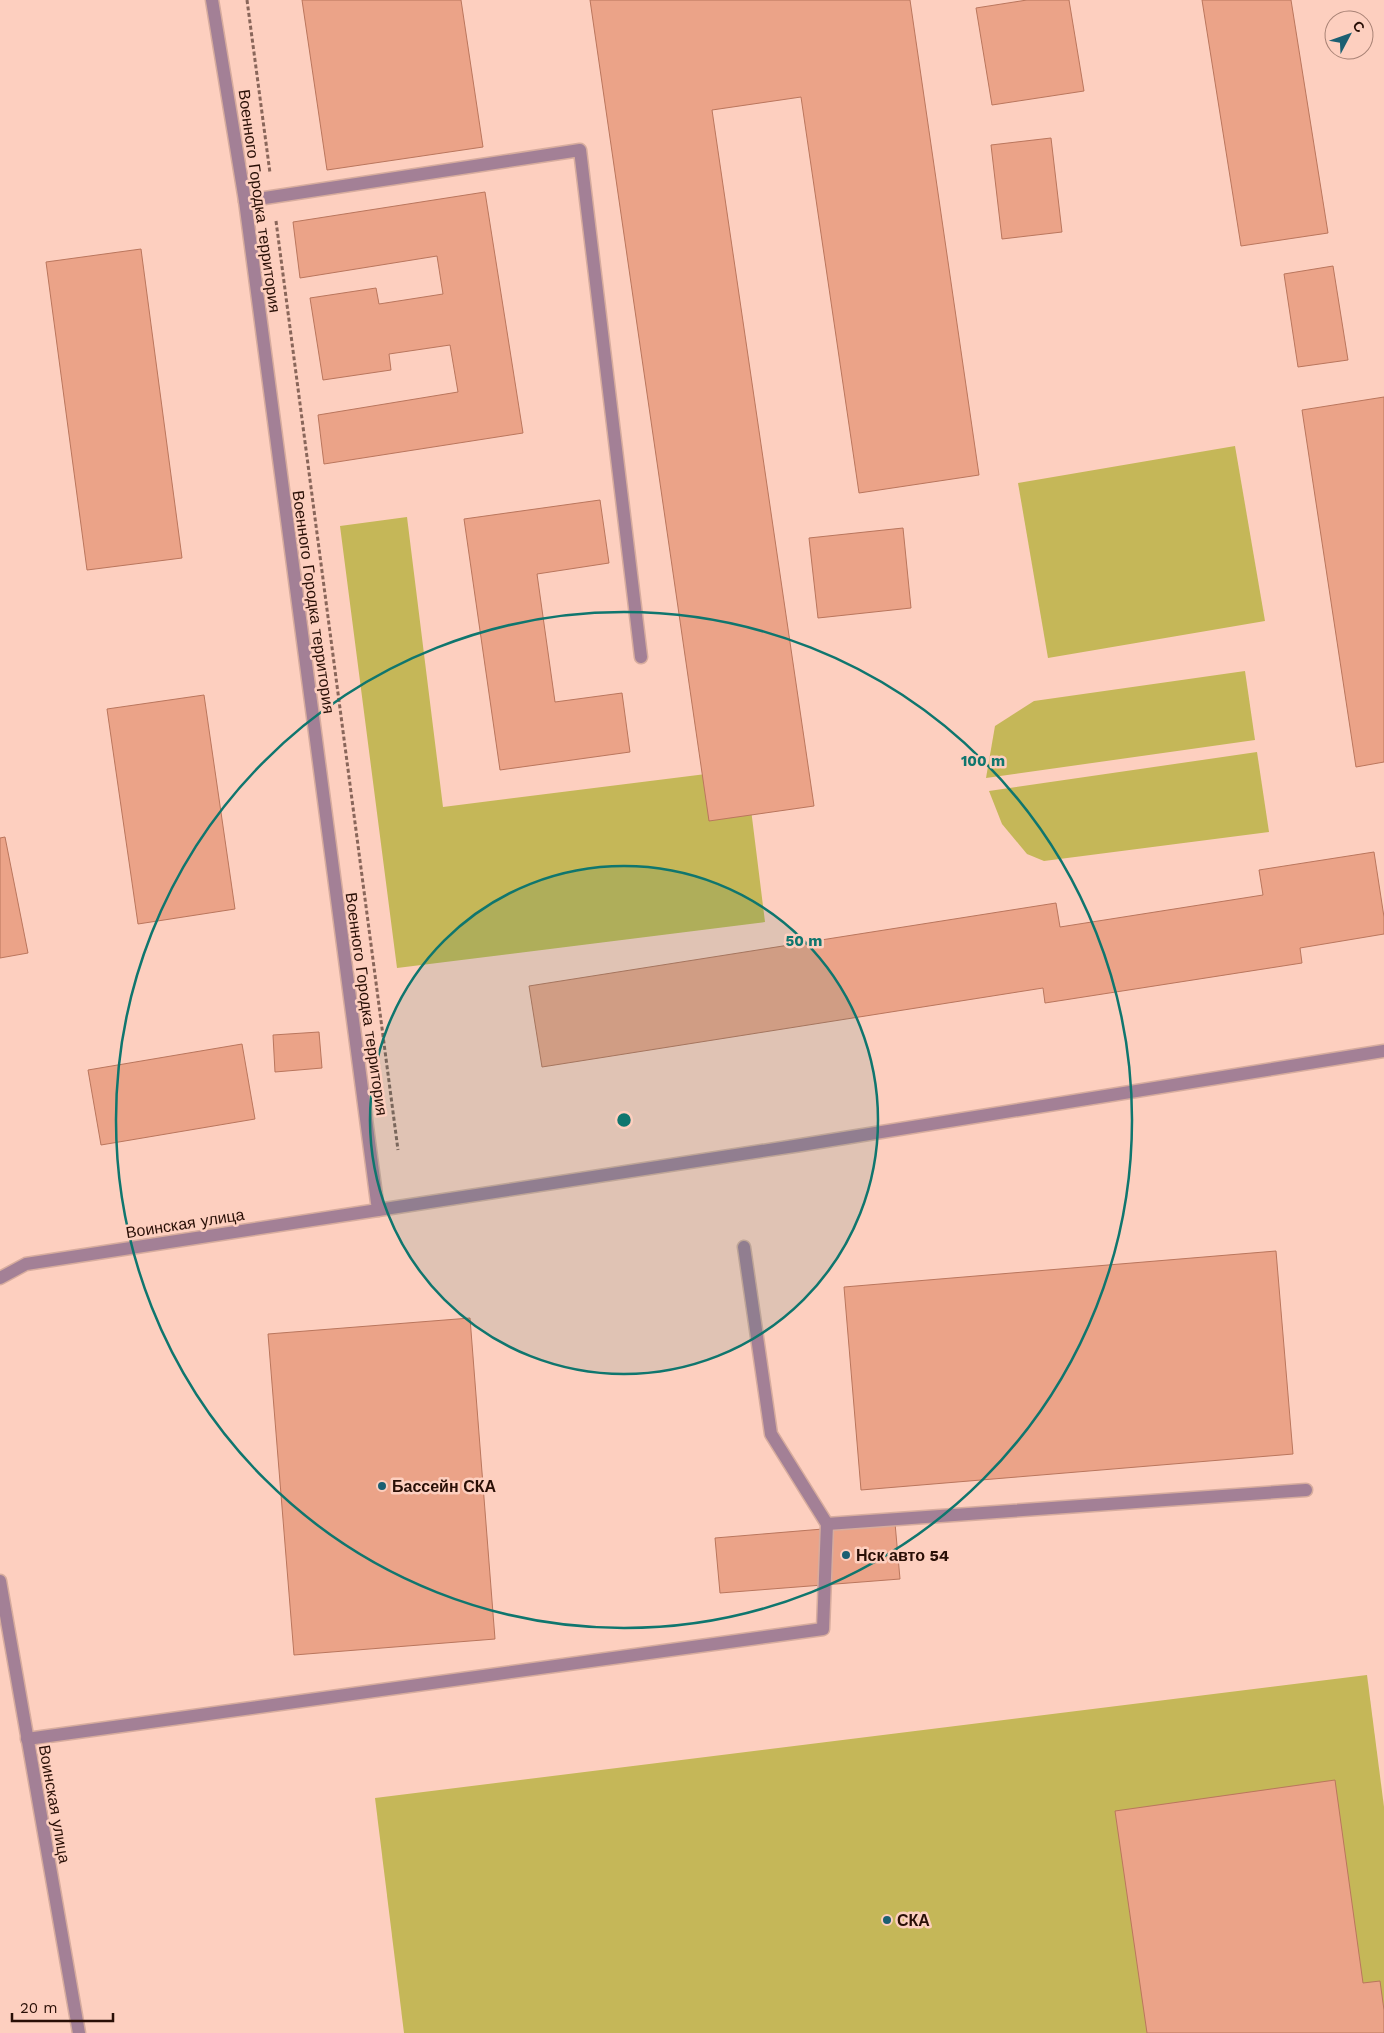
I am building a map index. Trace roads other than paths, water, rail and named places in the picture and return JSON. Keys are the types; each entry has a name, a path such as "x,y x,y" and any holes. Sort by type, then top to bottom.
{"street":[{"name":"Военного Городка территория","path":"212,0 245,201 378,1210"},
{"path":"245,201 580,150 641,658"},
{"name":"Воинская улица","path":"0,1278 26,1264 811,1143 1384,1051"},
{"path":"27,1739 823,1629 827,1524 771,1434 744,1247"},
{"path":"827,1524 1306,1490"},
{"name":"Воинская улица","path":"0,1581 78,2033"}],"place":[{"name":"Бассейн СКА","path":"382,1486"},
{"name":"Нск авто 54","path":"846,1555"},
{"name":"СКА","path":"887,1920"}]}
